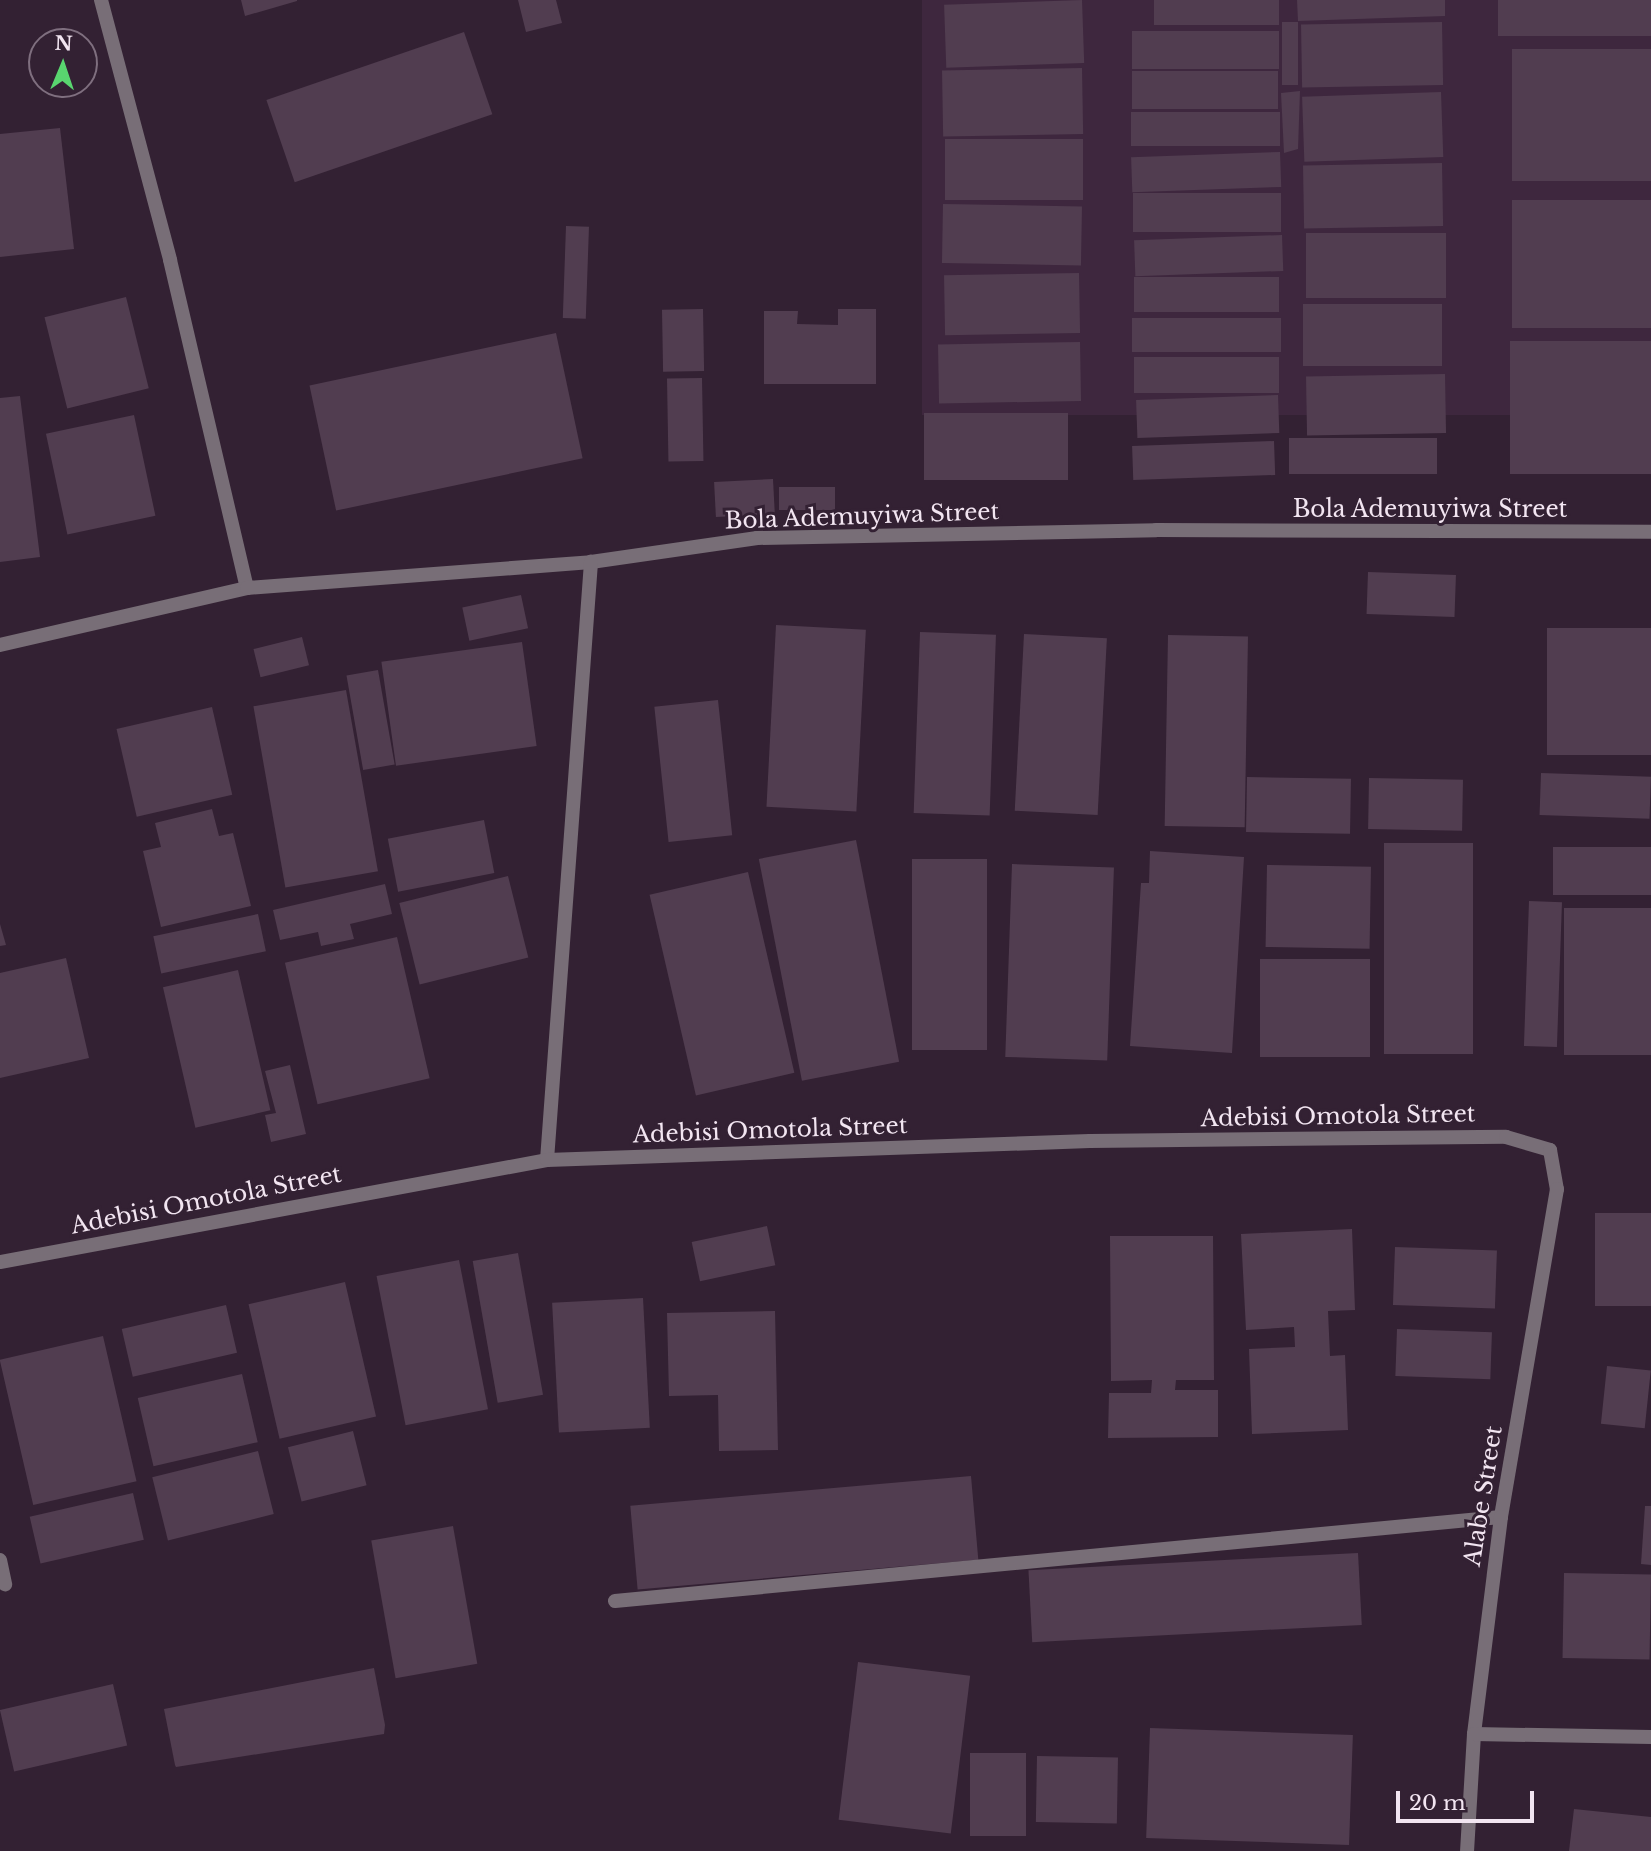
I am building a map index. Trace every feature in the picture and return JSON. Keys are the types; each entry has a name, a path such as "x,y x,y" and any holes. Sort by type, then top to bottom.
{"street":[{"path":"101,0 170,260 247,588"},
{"name":"Bola Ademuyiwa Street","path":"0,645 247,588 590,562 757,538 1156,530 1651,532"},
{"path":"547,1160 590,562"},
{"name":"Adebisi Omotola Street","path":"0,1262 547,1160 1145,1140 1506,1137 1550,1150"},
{"name":"Alabe Street","path":"1467,1851 1474,1734 1501,1517 1557,1189 1550,1150"},
{"path":"615,1601 1501,1517"},
{"path":"0,1560 5,1584"},
{"path":"1474,1734 1651,1737"}],"shaded area":[{"path":"922,0 1651,0 1651,415 922,415"}],"building":[{"path":"241,0 297,0 297,1 245,16"},
{"path":"518,0 556,0 562,23 526,32"},
{"path":"1082,0 1084,63 946,68 944,5"},
{"path":"1154,0 1279,0 1279,25 1154,25"},
{"path":"1297,0 1445,0 1445,16 1298,21"},
{"path":"1498,0 1651,0 1651,36 1498,36"},
{"path":"1282,22 1298,22 1298,85 1282,85"},
{"path":"1442,22 1443,85 1302,87 1301,24"},
{"path":"1132,31 1279,31 1279,69 1132,69"},
{"path":"464,32 492,114 295,182 266,100"},
{"path":"1512,49 1651,49 1651,181 1512,181"},
{"path":"1082,68 1083,134 943,136 942,70"},
{"path":"1132,71 1278,71 1278,109 1132,109"},
{"path":"1300,91 1298,149 1284,153 1281,93"},
{"path":"1441,92 1443,157 1304,162 1302,97"},
{"path":"1131,112 1280,112 1280,146 1131,146"},
{"path":"60,128 74,249 0,257 0,134"},
{"path":"945,139 1083,139 1083,200 945,200"},
{"path":"1280,152 1281,187 1132,192 1131,157"},
{"path":"1442,163 1443,226 1304,228 1303,165"},
{"path":"1133,193 1281,193 1281,232 1133,232"},
{"path":"1512,200 1651,200 1651,328 1512,328"},
{"path":"943,204 1082,206 1081,265 942,263"},
{"path":"566,226 589,227 586,319 563,318"},
{"path":"1306,233 1446,233 1446,298 1306,298"},
{"path":"1282,235 1283,271 1135,276 1134,240"},
{"path":"1079,273 1080,333 945,335 944,275"},
{"path":"1134,277 1279,277 1279,312 1134,312"},
{"path":"126,297 149,388 67,409 44,317"},
{"path":"1303,304 1442,304 1442,366 1303,366"},
{"path":"703,309 704,371 663,372 662,310"},
{"path":"838,309 876,309 876,384 764,384 764,311 798,311 797,324 838,325"},
{"path":"1132,318 1281,318 1281,352 1132,352"},
{"path":"556,333 583,458 336,511 310,385"},
{"path":"1510,341 1651,341 1651,474 1510,474"},
{"path":"1080,342 1081,401 939,403 938,344"},
{"path":"1134,357 1279,357 1279,393 1134,393"},
{"path":"1445,374 1446,433 1307,435 1306,376"},
{"path":"702,378 703,461 668,462 667,379"},
{"path":"1278,395 1279,433 1137,438 1136,400"},
{"path":"20,396 40,557 0,562 0,398"},
{"path":"924,413 1068,413 1068,480 924,480"},
{"path":"134,415 155,516 67,534 46,434"},
{"path":"1289,438 1437,438 1437,474 1289,474"},
{"path":"1274,441 1275,475 1133,480 1132,446"},
{"path":"773,479 775,514 716,517 714,482"},
{"path":"779,487 835,487 835,510 779,510"},
{"path":"1368,572 1456,575 1454,617 1367,614"},
{"path":"521,595 528,628 469,641 462,607"},
{"path":"776,625 866,630 856,811 766,807"},
{"path":"1547,628 1651,628 1651,755 1547,755"},
{"path":"920,632 996,635 990,816 914,813"},
{"path":"1024,634 1107,638 1098,815 1015,811"},
{"path":"1168,635 1248,636 1245,827 1165,826"},
{"path":"302,637 309,665 261,677 253,649"},
{"path":"522,642 537,746 396,766 381,662"},
{"path":"378,670 395,765 363,770 346,676"},
{"path":"346,690 378,871 285,888 253,706"},
{"path":"718,700 732,835 669,842 654,707"},
{"path":"212,707 232,795 137,817 117,729"},
{"path":"1541,773 1651,777 1649,819 1540,815"},
{"path":"1247,777 1351,779 1350,834 1246,832"},
{"path":"1369,778 1463,780 1462,831 1368,829"},
{"path":"212,809 219,836 233,833 251,906 161,927 143,851 161,847 155,823"},
{"path":"484,820 494,873 398,892 388,839"},
{"path":"856,840 899,1062 802,1081 759,859"},
{"path":"1384,843 1473,843 1473,1054 1384,1054"},
{"path":"1553,847 1651,847 1651,895 1553,895"},
{"path":"1150,851 1244,857 1232,1053 1130,1046 1141,883 1149,883"},
{"path":"912,859 987,859 987,1050 912,1050"},
{"path":"1012,864 1114,868 1107,1060 1005,1057"},
{"path":"1267,865 1371,867 1370,949 1266,947"},
{"path":"748,872 794,1073 696,1095 650,895"},
{"path":"508,876 528,958 420,985 399,903"},
{"path":"385,884 392,914 350,924 354,939 321,946 318,932 280,940 273,910"},
{"path":"1529,901 1562,902 1557,1047 1524,1046"},
{"path":"1564,908 1651,908 1651,1055 1564,1055"},
{"path":"258,914 266,951 161,973 153,936"},
{"path":"0,924 6,945 0,946"},
{"path":"397,937 430,1078 318,1104 285,963"},
{"path":"66,958 89,1058 0,1078 0,973"},
{"path":"1260,959 1370,959 1370,1057 1260,1057"},
{"path":"238,970 270,1110 195,1128 163,987"},
{"path":"290,1065 306,1134 271,1142 265,1115 276,1113 265,1071"},
{"path":"1595,1213 1651,1213 1651,1306 1595,1306"},
{"path":"767,1226 775,1265 700,1281 692,1242"},
{"path":"1352,1229 1355,1310 1328,1311 1330,1356 1345,1355 1348,1430 1252,1434 1249,1349 1295,1347 1294,1327 1246,1330 1241,1234"},
{"path":"1110,1236 1213,1236 1214,1380 1176,1380 1175,1390 1218,1390 1218,1437 1108,1438 1109,1393 1151,1393 1152,1380 1111,1381"},
{"path":"1395,1247 1497,1251 1495,1309 1393,1305"},
{"path":"518,1253 543,1395 498,1403 473,1261"},
{"path":"459,1260 488,1409 406,1425 377,1276"},
{"path":"345,1282 376,1416 280,1439 249,1304"},
{"path":"643,1298 650,1428 559,1433 552,1303"},
{"path":"226,1305 237,1353 133,1377 122,1329"},
{"path":"775,1311 778,1450 719,1451 718,1395 669,1396 667,1313"},
{"path":"1397,1329 1492,1332 1490,1379 1395,1376"},
{"path":"103,1336 137,1481 33,1505 0,1360"},
{"path":"1607,1366 1651,1371 1645,1428 1601,1424"},
{"path":"242,1374 258,1442 153,1466 138,1398"},
{"path":"353,1431 367,1485 302,1502 288,1447"},
{"path":"258,1451 274,1514 168,1540 152,1477"},
{"path":"971,1476 978,1560 638,1589 630,1506"},
{"path":"133,1493 144,1540 41,1564 30,1517"},
{"path":"1645,1506 1651,1506 1651,1565 1641,1564"},
{"path":"453,1526 477,1664 396,1678 371,1540"},
{"path":"1358,1553 1362,1625 1032,1642 1028,1570"},
{"path":"1564,1573 1651,1575 1650,1660 1563,1658"},
{"path":"858,1662 970,1676 951,1834 839,1820"},
{"path":"374,1668 385,1725 384,1734 176,1767 175,1765 164,1709"},
{"path":"113,1684 127,1745 14,1771 0,1710"},
{"path":"1150,1728 1353,1735 1349,1845 1146,1838"},
{"path":"970,1753 1026,1753 1026,1836 970,1836"},
{"path":"1037,1756 1118,1757 1117,1823 1036,1822"},
{"path":"1574,1809 1651,1817 1651,1851 1569,1851"}]}
